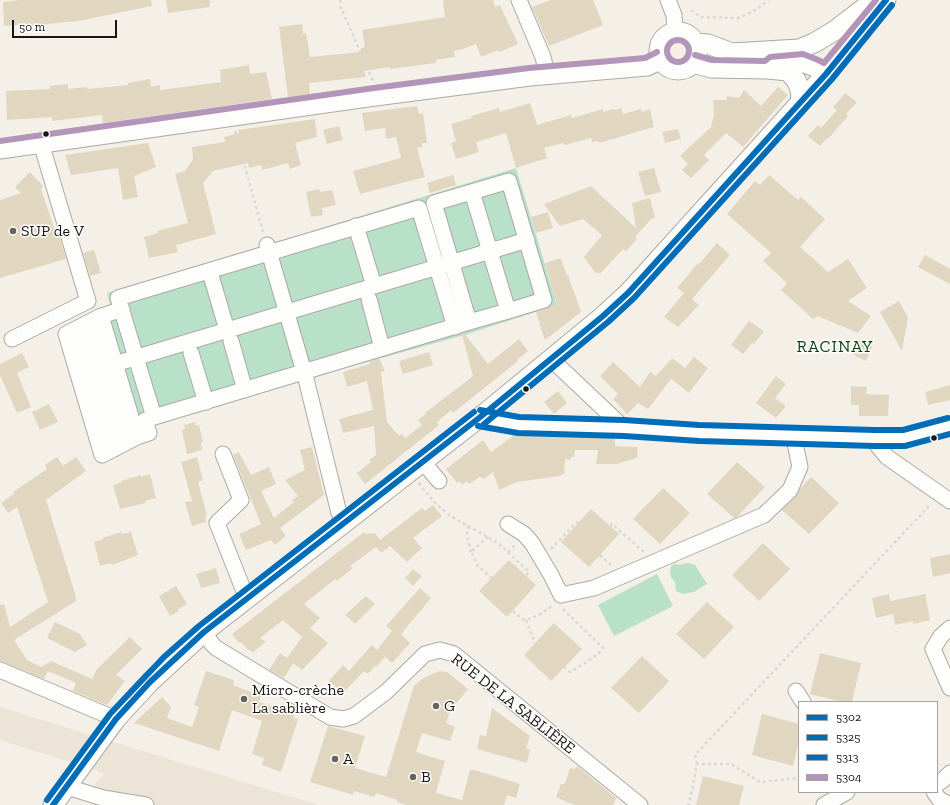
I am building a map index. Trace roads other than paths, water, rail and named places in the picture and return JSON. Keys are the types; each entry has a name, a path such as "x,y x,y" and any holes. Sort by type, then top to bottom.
{"main road":[{"path":"696,43 708,44 732,53 803,48 834,31 872,2 877,0"},
{"path":"53,805 116,719 150,682 204,632 479,418 551,360 628,293 826,74 886,0"},
{"path":"675,32 687,34 696,43 697,53 693,63 689,66 678,70 668,67 661,59 660,46 662,40 666,36 675,32"},
{"path":"803,48 819,58 826,74"},
{"path":"0,148 547,74 646,66 661,59"},
{"path":"768,69 772,65 802,62 815,67 826,74"},
{"path":"693,63 711,68 768,69 788,71 796,80 800,89 802,100"}],"street":[{"path":"519,0 543,57 547,74"},
{"path":"668,0 674,15 675,32"},
{"path":"12,339 88,301 41,143"},
{"path":"149,418 544,300 509,182 434,203 469,322"},
{"path":"472,192 508,311"},
{"path":"125,443 149,433 149,418 108,366 66,334 101,317 118,298 268,249 419,208 455,326"},
{"path":"356,226 372,292 382,348"},
{"path":"108,366 229,336 287,312 372,292 437,267 527,240"},
{"path":"268,249 304,372 339,513 345,523"},
{"path":"212,279 246,390"},
{"path":"101,317 108,366 125,443"},
{"path":"101,317 108,366 125,443"},
{"path":"191,353 206,402"},
{"path":"551,360 624,428"},
{"path":"479,418 518,425 624,428 699,433 793,434 875,438 904,438 950,426"},
{"path":"508,524 524,534 542,559 561,595 594,588 764,515 790,490 800,467 793,434"},
{"path":"875,438 877,445 887,457 950,501"},
{"path":"223,454 241,500 217,523 247,599"},
{"path":"416,467 439,481"},
{"path":"950,628 941,636 933,649 950,688"},
{"name":"RUE DE LA SABLIÈRE","path":"204,632 216,648 330,716 343,719 354,716 386,692 425,654 440,650 454,654 640,805"},
{"path":"0,670 116,719"},
{"path":"938,784 942,782 950,773"},
{"path":"67,787 103,798 146,805"},
{"path":"824,805 845,793"},
{"path":"935,793 939,799 950,805"}],"place":[{"name":"SUP de V","path":"13,231"},
{"name":"Micro-crèche La sablière","path":"244,699"},
{"name":"G","path":"436,706"},
{"name":"A","path":"335,759"},
{"name":"B","path":"413,777"}],"district":[{"name":"RACINAY","path":"835,347"}]}
